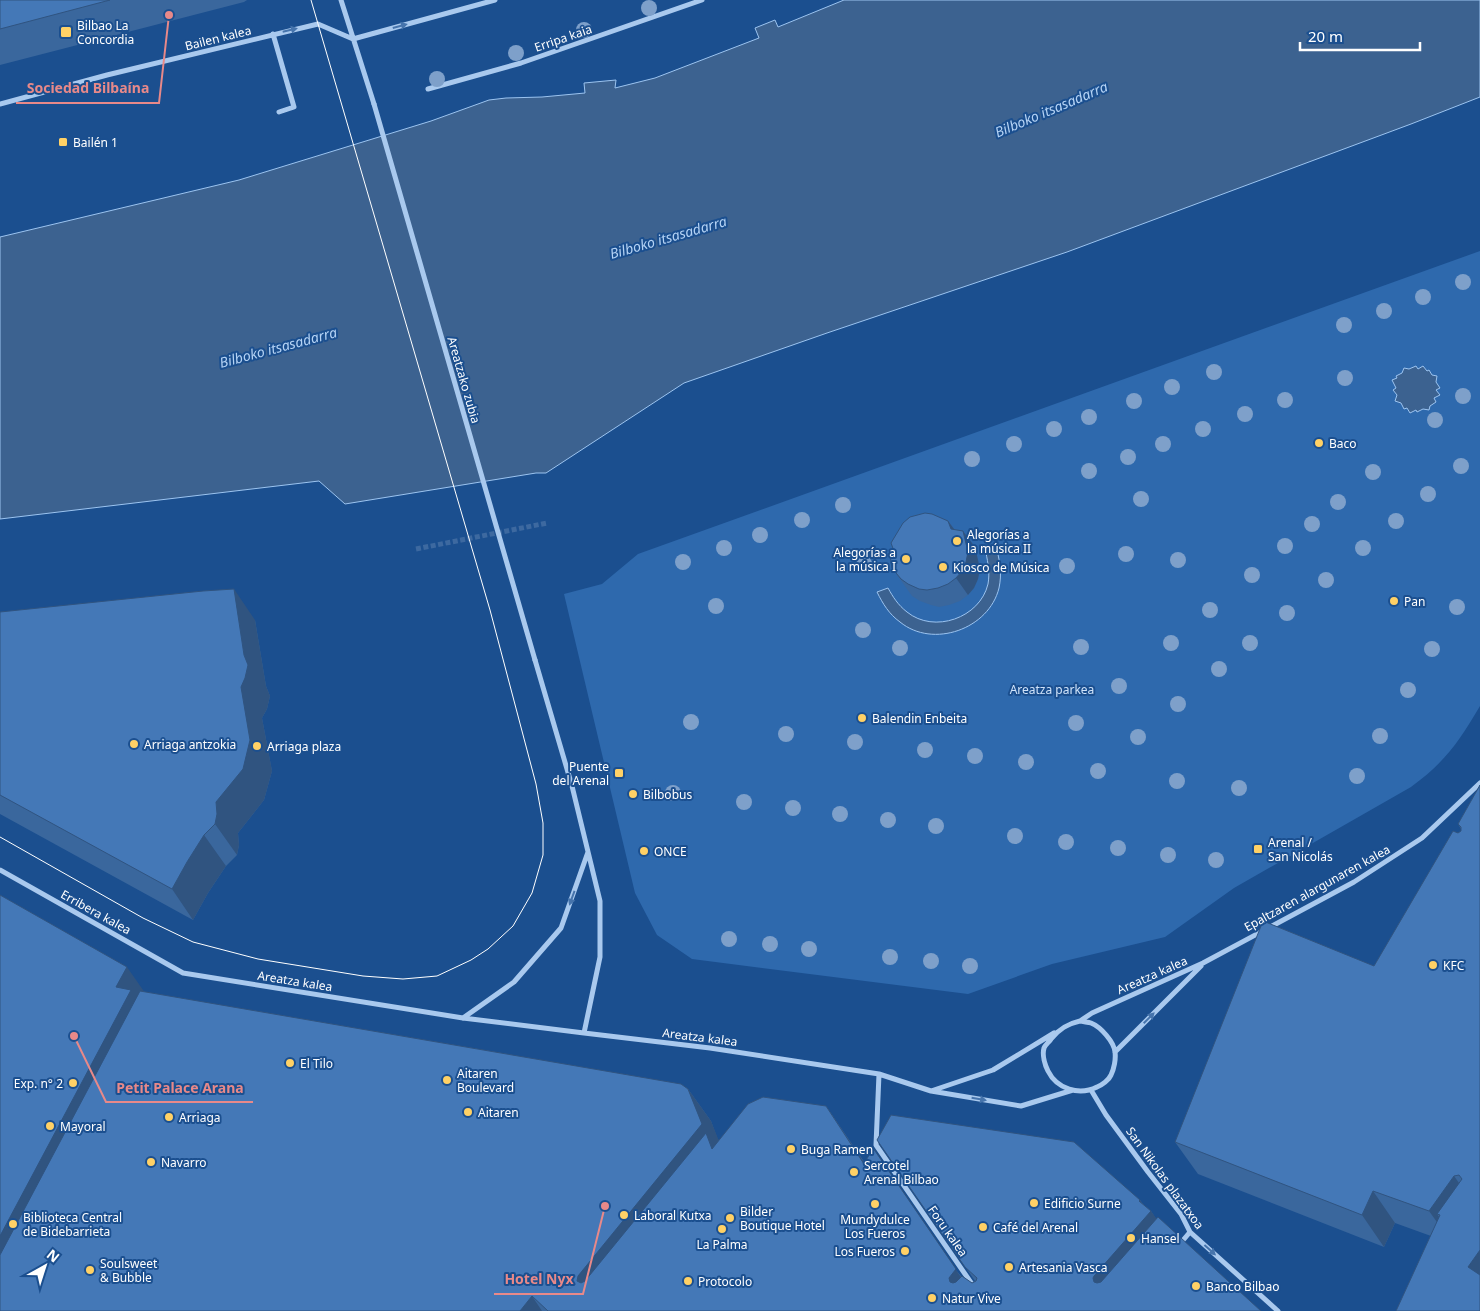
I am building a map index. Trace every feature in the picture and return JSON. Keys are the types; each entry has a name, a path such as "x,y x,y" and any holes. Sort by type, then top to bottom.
{"street":[{"name":"Areatzako zubia","path":"341,0 374,104 572,786 588,852"},
{"path":"352,39 495,0"},
{"name":"Erripa kaia","path":"428,89 522,63 702,0"},
{"name":"Bailen kalea","path":"0,104 107,75 318,24 352,39"},
{"path":"273,34 294,108 279,112"},
{"name":"Epaltzaren alargunaren kalea","path":"1203,964 1354,882 1422,838 1480,783"},
{"path":"464,1018 514,982 562,928 588,852"},
{"path":"584,1034 600,957 600,901 588,852"},
{"name":"Erribera kalea","path":"0,870 183,973"},
{"name":"Areatza kalea","path":"1080,1021 1092,1013 1203,964"},
{"name":"Areatza kalea","path":"1115,1052 1203,964"},
{"name":"Areatza kalea","path":"183,973 464,1018 710,1048 879,1074 931,1091 1020,1106 1073,1090"},
{"path":"931,1091 993,1070 1056,1032 1070,1024 1080,1021 1092,1024 1111,1042 1115,1052 1111,1077 1102,1085 1091,1090 1082,1091 1062,1086 1053,1079 1047,1069 1044,1047 1056,1032"},
{"name":"Foru kalea","path":"879,1074 876,1145 979,1294"},
{"name":"San Nikolas plazatxoa","path":"1091,1090 1106,1115 1181,1214 1190,1232 1278,1311"},
{"path":"1178,1246 1190,1232"}],"green space":[{"name":"Areatza parkea","path":"1480,251 1480,706 1450,751 1423,778 1411,787 1234,888 1165,937 1052,964 968,994 692,959 657,935 635,893 564,594 602,584 638,554"}],"water":[{"name":"Bilboko itsasadarra","path":"844,0 1480,0 1480,97 1067,252 684,383 546,473 536,473 345,504 319,481 0,519 0,237 239,180 431,121 489,100 585,93 584,83 616,80 615,88 655,78 759,38 755,28 775,20 778,27"},
{"path":"1416,366 1418,369 1423,366 1432,375 1437,376 1436,382 1440,388 1436,390 1440,395 1434,398 1436,402 1430,406 1429,410 1423,409 1417,412 1416,410 1410,413 1407,408 1404,409 1401,403 1395,401 1397,395 1393,390 1396,388 1392,380 1402,373 1404,368 1409,369"},
{"path":"997,550 1000,578 999,588 993,602 984,614 972,624 958,630 943,634 928,634 913,630 893,616 877,592 888,588 901,607 918,619 942,622 955,619 966,614 976,606 983,596 989,580 986,553"}],"building":[{"path":"0,0 110,0 0,29"},
{"name":"Kiosco de Música","path":"925,513 948,521 951,529 963,531 968,552 962,571 956,578 948,584 927,590 919,589 901,579 892,568 890,555 894,551 891,543 903,523 910,517"},
{"name":"Arriaga antzokia","path":"234,589 244,655 248,665 241,687 250,740 243,769 216,802 217,814 215,824 204,835 172,889 0,795 0,612"},
{"path":"1480,785 1480,1250 1468,1267 1480,1275 1480,1311 1396,1311 1440,1215 1437,1214 1462,1179 1459,1175 1454,1176 1429,1211 1373,1191 1362,1215 1175,1142 1263,921 1374,966 1453,831 1458,833 1461,831 1461,827 1458,824"},
{"path":"0,895 127,967 116,987 131,990 0,1236"},
{"path":"140,991 681,1084 688,1089 702,1124 578,1276 577,1281 581,1283 585,1281 706,1133 712,1149 748,1104 763,1097 826,1106 864,1164 873,1148 956,1269 949,1278 950,1282 956,1282 962,1276 972,1283 977,1278 965,1267 877,1140 891,1115 1074,1142 1151,1211 1094,1276 1094,1282 1101,1282 1158,1217 1261,1311 548,1311 532,1296 520,1311 0,1311 0,1255"}],"tunnel":[{"path":"416,549 547,523"}],"tram line":[{"path":"0,837 143,918 193,942 258,959 363,976 403,979 437,976 471,960 488,949 513,926 532,893 543,855 543,823 536,784 490,610 311,0"}],"place":[{"name":"Sociedad Bilbaína","path":"169,15"},
{"name":"Bilbao La Concordia","path":"66,32"},
{"name":"Bailén 1","path":"63,142"},
{"name":"Baco","path":"1319,443"},
{"name":"Alegorías a la música II","path":"957,541"},
{"name":"Alegorías a la música I","path":"906,559"},
{"name":"Kiosco de Música","path":"943,567"},
{"name":"Pan","path":"1394,601"},
{"name":"Balendin Enbeita","path":"862,718"},
{"name":"Arriaga antzokia","path":"134,744"},
{"name":"Arriaga plaza","path":"257,746"},
{"name":"Puente del Arenal","path":"619,773"},
{"name":"Bilbobus","path":"633,794"},
{"name":"Arenal / San Nicolás","path":"1258,849"},
{"name":"ONCE","path":"644,851"},
{"name":"KFC","path":"1433,965"},
{"name":"Petit Palace Arana","path":"74,1036"},
{"name":"El Tilo","path":"290,1063"},
{"name":"Aitaren Boulevard","path":"447,1080"},
{"name":"Exp. n° 2","path":"73,1083"},
{"name":"Aitaren","path":"468,1112"},
{"name":"Arriaga","path":"169,1117"},
{"name":"Mayoral","path":"50,1126"},
{"name":"Buga Ramen","path":"791,1149"},
{"name":"Navarro","path":"151,1162"},
{"name":"Sercotel Arenal Bilbao","path":"854,1172"},
{"name":"Edificio Surne","path":"1034,1203"},
{"name":"Mundydulce Los Fueros","path":"875,1204"},
{"name":"Hotel Nyx","path":"605,1206"},
{"name":"Laboral Kutxa","path":"624,1215"},
{"name":"Bilder Boutique Hotel","path":"730,1218"},
{"name":"Biblioteca Central de Bidebarrieta","path":"13,1224"},
{"name":"Café del Arenal","path":"983,1227"},
{"name":"La Palma","path":"722,1229"},
{"name":"Hansel","path":"1131,1238"},
{"name":"Los Fueros","path":"905,1251"},
{"name":"Artesania Vasca","path":"1009,1267"},
{"name":"Soulsweet & Bubble","path":"90,1270"},
{"name":"Protocolo","path":"688,1281"},
{"name":"Banco Bilbao","path":"1196,1286"},
{"name":"Natur Vive","path":"932,1298"}]}
